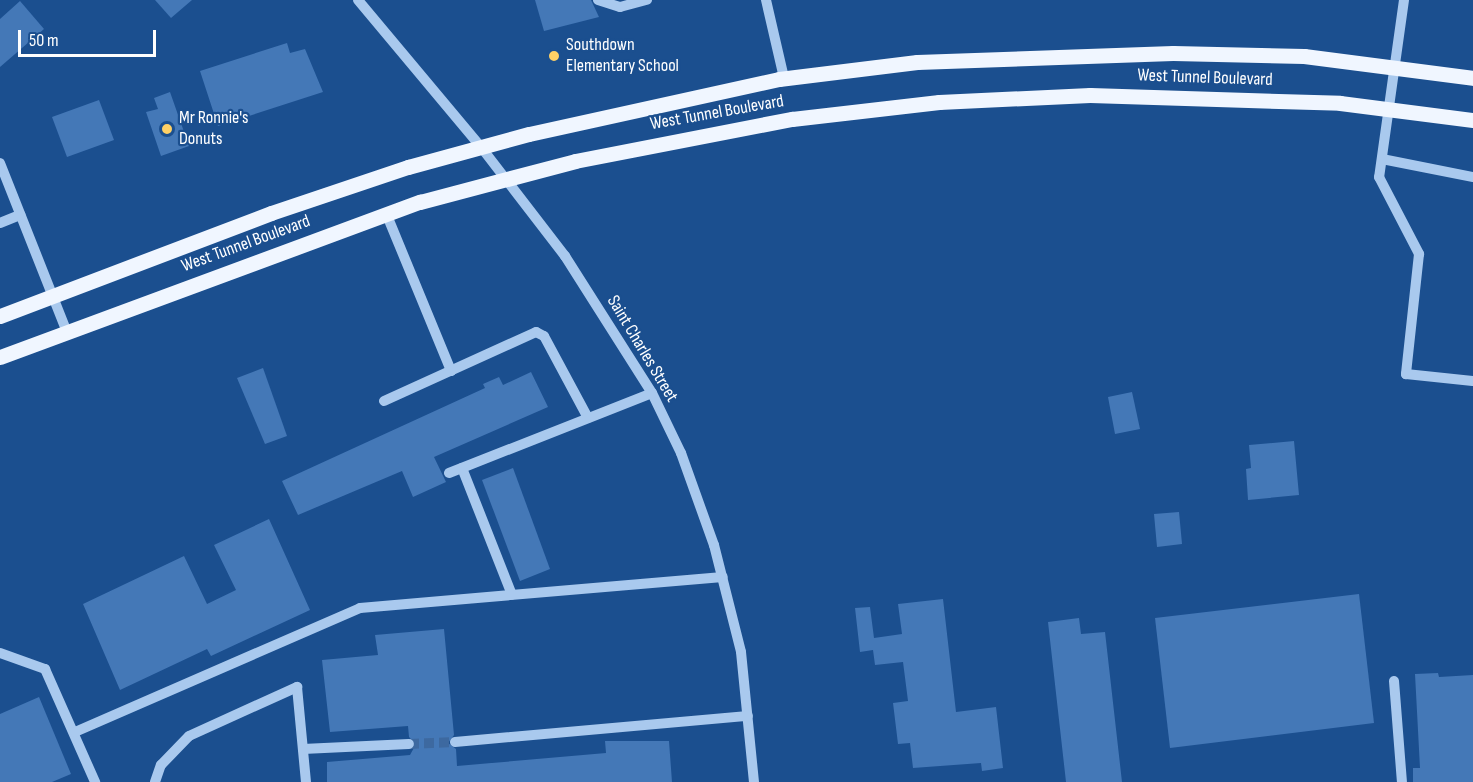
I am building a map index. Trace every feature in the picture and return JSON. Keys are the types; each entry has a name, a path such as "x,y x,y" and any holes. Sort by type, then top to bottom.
{"main road":[{"name":"West Tunnel Boulevard","path":"0,316 270,213 481,147 784,78 917,62 1149,53 1304,56 1473,78"},
{"name":"West Tunnel Boulevard","path":"0,357 386,213 507,179 686,137 792,119 939,102 1090,95 1224,97 1389,110 1473,120"}],"street":[{"path":"598,0 620,7 647,0"},
{"path":"766,0 784,78"},
{"path":"1404,0 1379,177 1419,254 1406,374 1473,381"},
{"name":"Saint Charles Street","path":"361,1 507,179 565,256 652,393 681,453 723,578 741,652 754,782"},
{"path":"1382,159 1473,177"},
{"path":"0,164 67,332"},
{"path":"386,213 451,371"},
{"path":"0,223 20,215"},
{"path":"384,401 541,333 588,418"},
{"path":"449,473 652,393"},
{"path":"462,468 512,595"},
{"path":"75,732 360,608 723,578"},
{"path":"0,653 45,669 75,732 95,782"},
{"path":"1394,681 1402,782"},
{"path":"155,782 160,765 189,736 297,687 306,782"},
{"path":"455,742 748,716"},
{"path":"303,749 409,744"}],"building":[{"path":"155,0 192,0 171,18"},
{"name":"Southdown Elementary School","path":"535,0 591,0 599,17 544,31"},
{"path":"20,1 44,29 0,67 0,19"},
{"path":"287,43 290,53 305,49 323,92 218,126 200,71"},
{"name":"Mr Ronnie's Donuts","path":"170,92 189,146 161,156 146,112 158,109 154,98"},
{"path":"99,100 114,140 67,157 52,117"},
{"path":"263,368 287,436 265,444 237,378"},
{"path":"531,372 548,407 434,457 446,482 413,497 402,471 298,515 282,481 485,388 483,384 499,377 503,385"},
{"path":"1132,392 1140,429 1115,434 1108,397"},
{"path":"1294,441 1299,495 1248,500 1246,469 1251,468 1249,445"},
{"path":"513,468 550,569 520,581 482,480"},
{"path":"1179,512 1182,544 1157,547 1154,514"},
{"path":"269,519 310,610 211,656 207,649 120,690 83,604 184,556 207,604 236,590 214,545"},
{"path":"1359,594 1374,723 1170,748 1155,618"},
{"path":"943,599 956,712 996,707 1003,768 982,771 981,763 913,768 910,743 898,744 893,703 908,701 903,662 875,665 873,650 860,652 855,608 870,607 874,638 902,634 898,604"},
{"path":"1079,618 1081,634 1105,632 1122,782 1066,782 1048,622"},
{"path":"444,629 454,735 448,743 456,749 457,766 606,753 605,741 669,741 672,782 327,782 327,762 410,755 416,744 409,737 408,726 330,732 322,660 378,655 375,635"},
{"path":"1438,673 1439,677 1473,675 1473,782 1413,782 1413,768 1420,768 1415,674"},
{"path":"39,697 71,774 52,782 0,782 0,714"}],"tunnel":[{"path":"409,744 455,742"}],"place":[{"name":"Southdown Elementary School","path":"554,56"},
{"name":"Mr Ronnie's Donuts","path":"167,129"}]}
